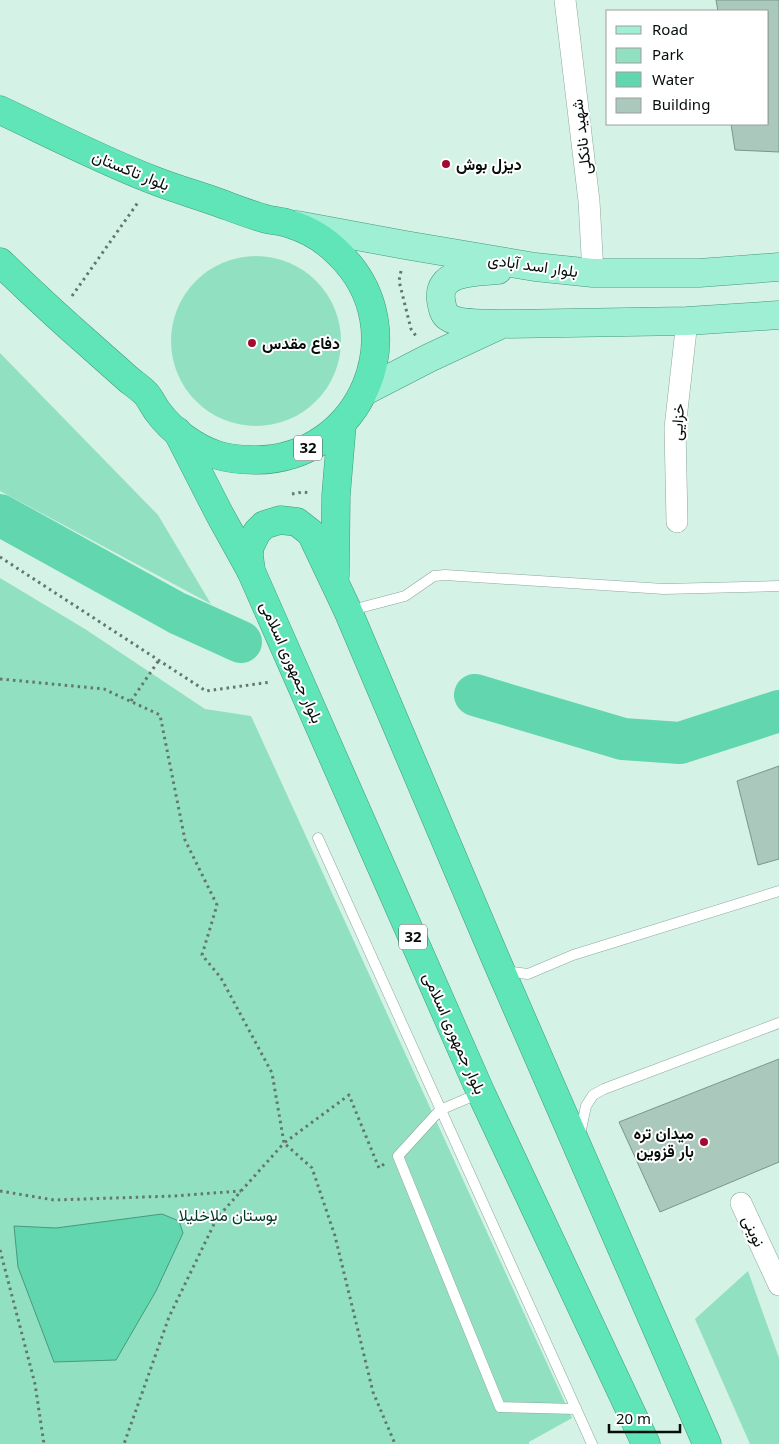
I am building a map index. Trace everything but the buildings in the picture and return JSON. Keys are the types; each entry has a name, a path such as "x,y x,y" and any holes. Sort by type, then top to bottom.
{"highway":[{"name":"بلوار تاکستان","path":"0,110 154,181 278,221"},
{"name":"32","path":"0,262 57,317 147,395 158,412 193,444 218,455 244,460 271,460 297,453 321,441 342,424 355,408 365,391 372,371 375,343 372,309 354,271 324,241 307,230 278,221"},
{"name":"32","path":"342,424 336,495 334,580 497,962 707,1444"},
{"name":"بلوار جمهوری اسلامی","path":"177,431 252,571 481,1093 646,1444"},
{"path":"252,571 249,555 250,546 257,532 264,525 272,522 289,520 297,522 311,533 334,580"}],"main road":[{"name":"بلوار اسد آبادی","path":"278,221 534,267 593,274 699,273 779,267"},
{"path":"534,267 453,276 448,279 442,288 441,297 444,313 449,318 458,321 502,324 687,321 779,315"},
{"path":"365,391 429,358 502,324"}],"street":[{"name":"شهید نانکلی","path":"565,0 589,201 593,274"},
{"name":"خزایی","path":"677,522 675,428 687,321"},
{"name":"نوینی","path":"742,1203 779,1285"}],"lane":[{"path":"348,611 404,596 434,576 445,575 664,589 779,586"},
{"path":"318,838 592,1444"},
{"path":"497,962 512,972 528,974 573,955 779,891"},
{"path":"578,1148 582,1118 586,1106 593,1095 628,1079 779,1023"},
{"path":"481,1093 440,1110 398,1156 500,1407 576,1409"}],"path":[{"path":"57,317 154,181"},
{"path":"405,245 399,281 411,329 429,358"},
{"path":"0,557 206,691 299,678"},
{"path":"131,701 159,660"},
{"path":"0,679 104,689 160,715 185,840 217,906 202,955 221,978 272,1073 284,1143 312,1168 335,1236 373,1392 395,1444"},
{"path":"124,1444 169,1317 217,1218 284,1143 349,1095 379,1168 398,1156"},
{"path":"0,1191 54,1200 174,1196 241,1191"},
{"path":"0,1250 35,1384 44,1444"}],"green space":[{"path":"256,256 281,260 296,266 316,281 331,301 339,324 341,341 337,366 331,381 316,401 296,416 273,424 256,426 231,422 216,416 196,401 181,381 173,358 171,341 175,316 181,301 196,281 216,266 239,258"},
{"path":"0,353 158,515 211,604 0,491"},
{"name":"بوستان ملاخلیلا","path":"0,578 85,629 205,709 251,716 572,1418 529,1442 529,1444 0,1444"},
{"path":"748,1271 779,1358 779,1444 750,1444 695,1319"}],"water":[{"path":"162,1214 179,1221 183,1233 156,1291 116,1360 54,1362 18,1267 14,1226 56,1228"}],"waterway":[{"path":"0,515 177,613 241,642"},
{"path":"475,695 623,739 680,743 779,711"}],"place":[{"name":"دیزل بوش","path":"446,164"},
{"name":"دفاع مقدس","path":"252,343"},
{"name":"میدان تره بار قزوین","path":"704,1142"}]}
